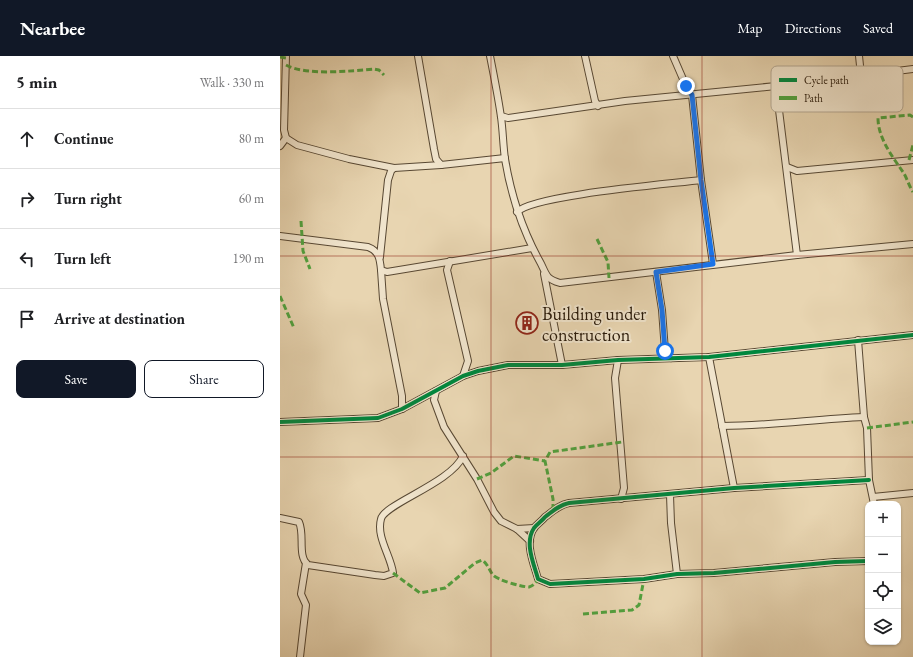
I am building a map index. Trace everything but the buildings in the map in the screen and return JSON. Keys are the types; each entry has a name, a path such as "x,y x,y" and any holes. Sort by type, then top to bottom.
{"street":[{"path":"286,56 284,130 286,138 297,146 394,168 441,165 505,158"},
{"path":"418,56 436,159 441,165"},
{"path":"490,56 501,116 505,158 517,212 532,248 544,268 562,365"},
{"path":"585,56 595,101 598,106"},
{"path":"674,56 686,86 692,95 701,180 713,264"},
{"path":"859,56 860,66"},
{"path":"903,70 913,69"},
{"path":"681,96 686,86"},
{"path":"501,116 508,118 625,101 771,87"},
{"path":"780,112 797,255"},
{"path":"280,146 286,138"},
{"path":"787,167 797,171 913,160"},
{"path":"394,168 391,171 388,180 380,257 383,298 402,396 402,409"},
{"path":"788,178 797,171"},
{"path":"517,212 521,207 548,200 701,180"},
{"path":"280,236 368,247 373,249 380,257"},
{"path":"544,274 550,280 560,283 713,264 913,244"},
{"path":"381,270 387,272 532,248"},
{"path":"450,261 447,270 468,361 463,376"},
{"path":"656,272 662,310 665,351 671,358"},
{"path":"280,422 378,418 402,409 463,376 478,371 508,365 562,365 618,360 709,357 913,335"},
{"path":"858,340 864,417 867,428 869,480 874,501"},
{"path":"709,357 734,488"},
{"path":"618,360 615,378 624,488 621,499"},
{"path":"468,361 478,371"},
{"path":"436,391 434,400 437,413 494,512 501,521 517,529 530,541"},
{"path":"722,426 754,426 825,418 864,417"},
{"path":"306,563 308,565 322,568 375,575 384,576 393,573 392,564 381,534 381,519 384,513 431,486 460,463 463,456"},
{"path":"865,561 835,562 714,573 677,574 644,579 550,584 538,579 531,556 530,541 534,528 561,505 734,488 869,480"},
{"path":"624,488 630,498"},
{"path":"873,496 913,493"},
{"path":"670,494 671,523 677,574"},
{"path":"280,518 299,522 303,530 302,551 306,563 301,594 306,605 300,657"},
{"path":"517,529 534,528"}],"marked path":[{"path":"280,57 286,58"},
{"path":"286,65 305,71 317,72 341,72 374,69 379,70 384,75"},
{"path":"913,117 910,115 878,118 880,133 883,140 913,192"},
{"path":"909,160 913,145"},
{"path":"301,221 303,251 310,269"},
{"path":"597,239 608,262 609,278"},
{"path":"280,296 294,328"},
{"path":"867,428 913,422"},
{"path":"553,510 553,499 545,461 550,452 622,442"},
{"path":"477,479 491,473 514,456 545,461"},
{"path":"393,573 420,593 445,588 475,563 482,560 495,577 504,581 529,587 532,586 538,579"},
{"path":"583,614 632,610 639,605 644,579"}],"cycle path":[{"path":"280,422 378,418 402,409 463,376 478,371 508,365 562,365 618,360 709,357 913,335"},
{"path":"865,561 835,562 714,573 677,574 644,579 550,584 538,579 532,560 530,540 534,528 545,517 553,510 569,503 734,488 869,480"}],"place":[{"name":"Building under construction","path":"527,323"}],"route":[{"path":"665,351 662,310 656,272 713,264 701,180 692,95 686,86"}]}
